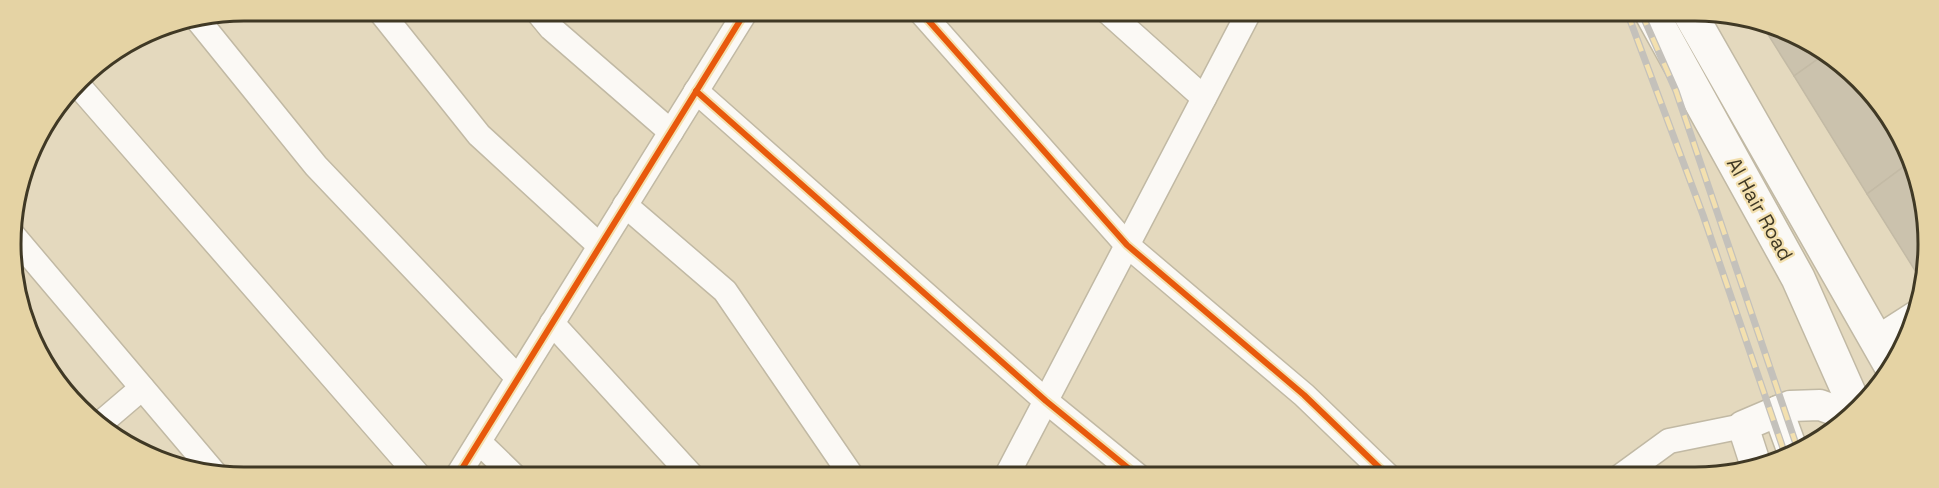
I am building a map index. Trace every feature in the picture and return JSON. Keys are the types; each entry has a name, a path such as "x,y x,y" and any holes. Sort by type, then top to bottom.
{"main road":[{"name":"Al Hair Road","path":"1656,21 1798,278 1853,402"},
{"name":"Al Hair Road","path":"1694,21 1883,352"}],"street":[{"path":"388,21 479,135 600,246"},
{"path":"545,21 671,132"},
{"path":"464,467 696,91 735,21"},
{"path":"929,21 1127,245 1304,394 1379,467"},
{"path":"1118,21 1204,98"},
{"path":"1012,467 1244,21"},
{"path":"202,25 316,166 518,378"},
{"path":"82,90 410,467"},
{"path":"696,91 1046,401 1127,467"},
{"path":"625,205 725,291 845,467"},
{"path":"21,245 206,464"},
{"path":"552,323 682,467"},
{"path":"1883,352 1900,331"},
{"path":"106,419 142,388"},
{"path":"1634,467 1669,441 1743,426 1790,406 1820,405 1841,413"},
{"path":"1778,411 1791,445"},
{"path":"1743,426 1754,459"},
{"path":"479,442 504,467"}],"building":[{"path":"1767,33 1794,44 1818,59 1794,76"},
{"path":"1818,59 1842,76 1872,108 1895,145 1904,167 1867,194 1794,76"},
{"path":"1904,167 1914,200 1918,229 1916,272 1867,194"}],"railway":[{"path":"1630,21 1703,215 1783,449"},
{"path":"1645,21 1676,91 1796,443"}],"cycle path":[{"path":"463,467 740,21"},
{"path":"929,21 1127,245 1304,395 1379,467"},
{"path":"696,91 1046,401 1127,467"}]}
